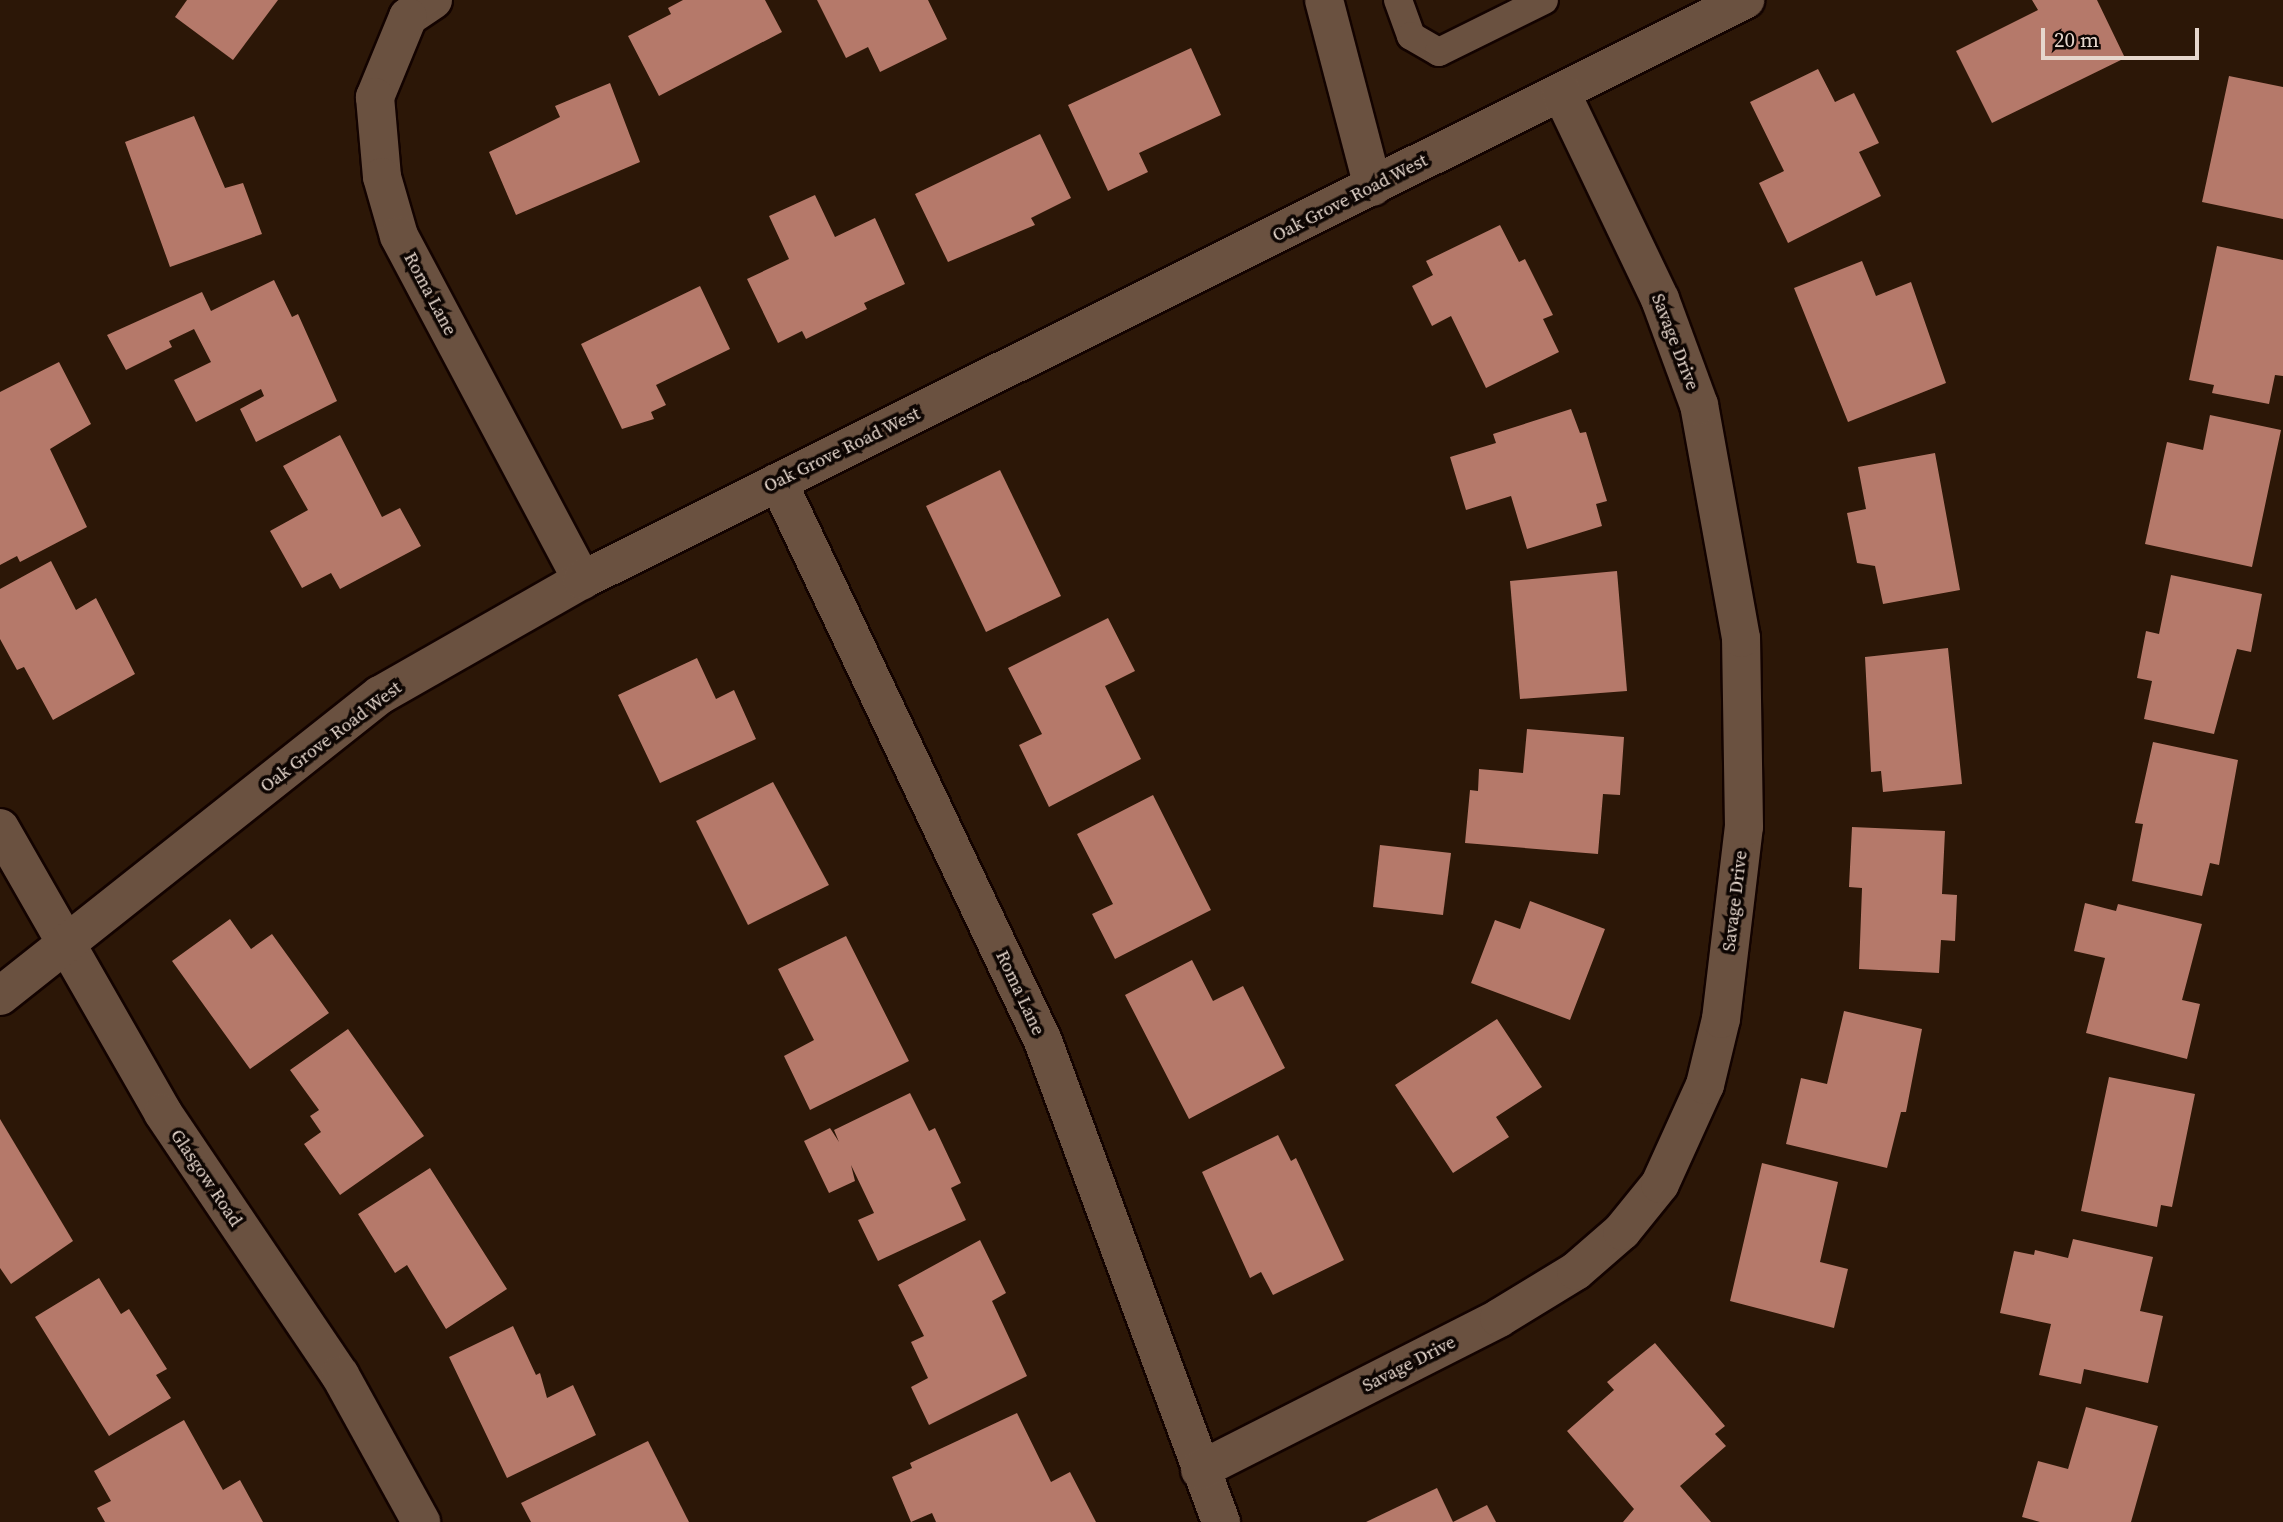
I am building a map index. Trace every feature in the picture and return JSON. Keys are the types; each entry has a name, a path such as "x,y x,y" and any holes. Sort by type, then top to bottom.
{"street":[{"name":"Roma Lane","path":"433,0 408,17 374,97 382,177 399,236 582,580"},
{"path":"1324,0 1373,187"},
{"name":"Oak Grove Road West","path":"0,996 380,695 582,580 1745,0"},
{"name":"Savage Drive","path":"1200,1470 1499,1318 1576,1270 1622,1231 1660,1184 1705,1085 1721,1019 1744,827 1741,638 1699,405 1660,299 1561,92"},
{"name":"Roma Lane","path":"778,482 1043,1041 1221,1522"},
{"name":"Glasgow Road","path":"0,828 64,946 163,1113 340,1375 421,1522"}],"lane":[{"path":"1398,0 1411,36 1439,52 1544,0"}],"building":[{"path":"187,0 278,0 233,60 175,17"},
{"path":"683,0 765,0 782,32 659,96 628,36 671,14 668,8"},
{"path":"817,0 928,0 947,39 880,72 868,47 846,58"},
{"path":"2032,0 2097,0 2125,58 1992,123 1956,51 2038,10"},
{"path":"1191,48 1221,115 1139,153 1148,172 1108,191 1068,105"},
{"path":"1818,69 1835,102 1854,93 1879,143 1859,152 1881,196 1788,243 1759,183 1784,171 1750,102"},
{"path":"2229,76 2283,87 2283,219 2202,202"},
{"path":"610,83 640,162 516,215 489,152 560,117 555,106"},
{"path":"194,116 225,188 243,183 262,234 170,267 125,142"},
{"path":"1040,134 1071,198 1031,218 1035,225 948,262 915,194"},
{"path":"815,195 835,237 875,218 905,284 864,303 867,309 806,339 802,331 778,343 747,279 789,259 769,216"},
{"path":"1500,225 1519,262 1525,259 1553,315 1543,319 1559,352 1486,388 1451,316 1432,326 1412,286 1433,275 1426,261"},
{"path":"2217,246 2283,260 2283,376 2275,375 2269,404 2212,393 2214,385 2189,380"},
{"path":"1862,261 1876,296 1911,282 1946,383 1848,422 1794,288"},
{"path":"274,280 292,317 298,314 337,401 256,442 240,409 264,396 261,389 196,422 174,380 211,362 194,329 169,341 172,347 126,370 107,335 202,292 211,311"},
{"path":"700,286 730,349 656,385 666,405 651,412 654,419 622,429 581,344"},
{"path":"59,362 91,424 50,449 87,527 20,562 17,556 0,565 0,392"},
{"path":"1571,409 1580,433 1586,432 1607,501 1596,504 1602,526 1527,549 1511,496 1466,510 1450,457 1496,443 1493,434"},
{"path":"2210,415 2281,430 2252,567 2145,544 2167,442 2203,450"},
{"path":"340,435 382,517 400,508 421,546 340,589 331,573 302,588 270,531 308,510 283,466"},
{"path":"1935,453 1960,590 1883,604 1875,566 1857,563 1847,513 1866,509 1858,467"},
{"path":"1000,470 1061,596 986,632 926,506"},
{"path":"51,561 76,610 96,598 135,674 53,720 24,667 17,670 0,639 0,589"},
{"path":"1617,571 1627,691 1520,699 1510,581"},
{"path":"2171,575 2262,594 2251,652 2237,649 2214,734 2144,719 2152,681 2137,678 2146,631 2159,634"},
{"path":"1108,618 1135,671 1105,686 1141,759 1049,807 1019,745 1042,734 1008,668"},
{"path":"1948,648 1962,784 1883,792 1881,771 1871,772 1865,657"},
{"path":"697,658 716,699 734,690 756,739 660,783 618,695"},
{"path":"1527,729 1624,737 1620,795 1603,794 1598,854 1465,843 1470,790 1478,791 1479,769 1523,773"},
{"path":"2153,742 2238,760 2219,865 2210,863 2202,896 2132,881 2143,824 2135,823"},
{"path":"773,782 829,885 748,925 696,821"},
{"path":"1153,795 1211,910 1115,959 1092,914 1113,904 1077,834"},
{"path":"1852,827 1945,831 1942,894 1957,895 1955,941 1941,940 1939,973 1859,969 1862,888 1849,887"},
{"path":"1380,845 1451,853 1443,915 1373,907"},
{"path":"1530,901 1605,929 1570,1020 1471,983 1495,920 1520,929"},
{"path":"2085,903 2116,911 2118,904 2202,924 2182,1000 2200,1004 2187,1059 2086,1033 2105,958 2074,951"},
{"path":"230,919 251,949 272,934 329,1013 250,1069 172,961"},
{"path":"846,936 909,1061 810,1110 784,1056 814,1040 778,969"},
{"path":"1192,960 1213,1001 1243,986 1285,1068 1189,1119 1125,995"},
{"path":"1844,1011 1922,1029 1906,1112 1901,1112 1887,1168 1786,1144 1801,1078 1827,1084"},
{"path":"1497,1019 1542,1087 1496,1117 1509,1137 1453,1173 1395,1085"},
{"path":"348,1029 424,1136 340,1195 304,1144 321,1132 310,1116 319,1110 290,1070"},
{"path":"2109,1077 2195,1094 2172,1207 2161,1205 2157,1227 2081,1211"},
{"path":"910,1093 929,1131 935,1128 961,1183 951,1188 966,1220 878,1261 858,1220 874,1213 851,1165 855,1181 829,1193 804,1141 830,1128 839,1142 834,1130"},
{"path":"0,1119 73,1241 11,1284 0,1268"},
{"path":"1278,1135 1291,1161 1296,1158 1344,1260 1273,1295 1261,1272 1250,1278 1202,1172"},
{"path":"1762,1163 1838,1182 1820,1262 1848,1269 1834,1328 1730,1301"},
{"path":"430,1168 507,1289 446,1329 407,1265 395,1273 358,1214"},
{"path":"2073,1239 2153,1257 2140,1311 2163,1316 2148,1383 2084,1369 2081,1384 2039,1375 2051,1324 2000,1313 2014,1251 2034,1255 2035,1250 2068,1258"},
{"path":"980,1240 1006,1293 992,1301 1027,1376 929,1425 911,1387 928,1378 911,1342 924,1336 898,1285"},
{"path":"99,1278 121,1314 129,1309 167,1369 156,1375 171,1398 109,1436 35,1317"},
{"path":"513,1326 536,1375 540,1373 547,1398 573,1385 596,1435 507,1478 449,1357"},
{"path":"1655,1343 1725,1426 1715,1434 1726,1446 1680,1486 1711,1522 1623,1522 1634,1509 1567,1431 1614,1390 1607,1382"},
{"path":"2086,1407 2158,1426 2131,1522 2040,1522 2022,1517 2038,1461 2068,1469"},
{"path":"1017,1413 1051,1482 1070,1472 1096,1522 936,1522 932,1513 911,1522 892,1477 912,1468 910,1463"},
{"path":"184,1420 223,1490 240,1480 263,1522 105,1522 97,1508 111,1501 94,1471"},
{"path":"648,1441 689,1522 531,1522 521,1503"},
{"path":"1437,1488 1453,1522 1366,1522"},
{"path":"1487,1505 1496,1522 1453,1522"}]}
